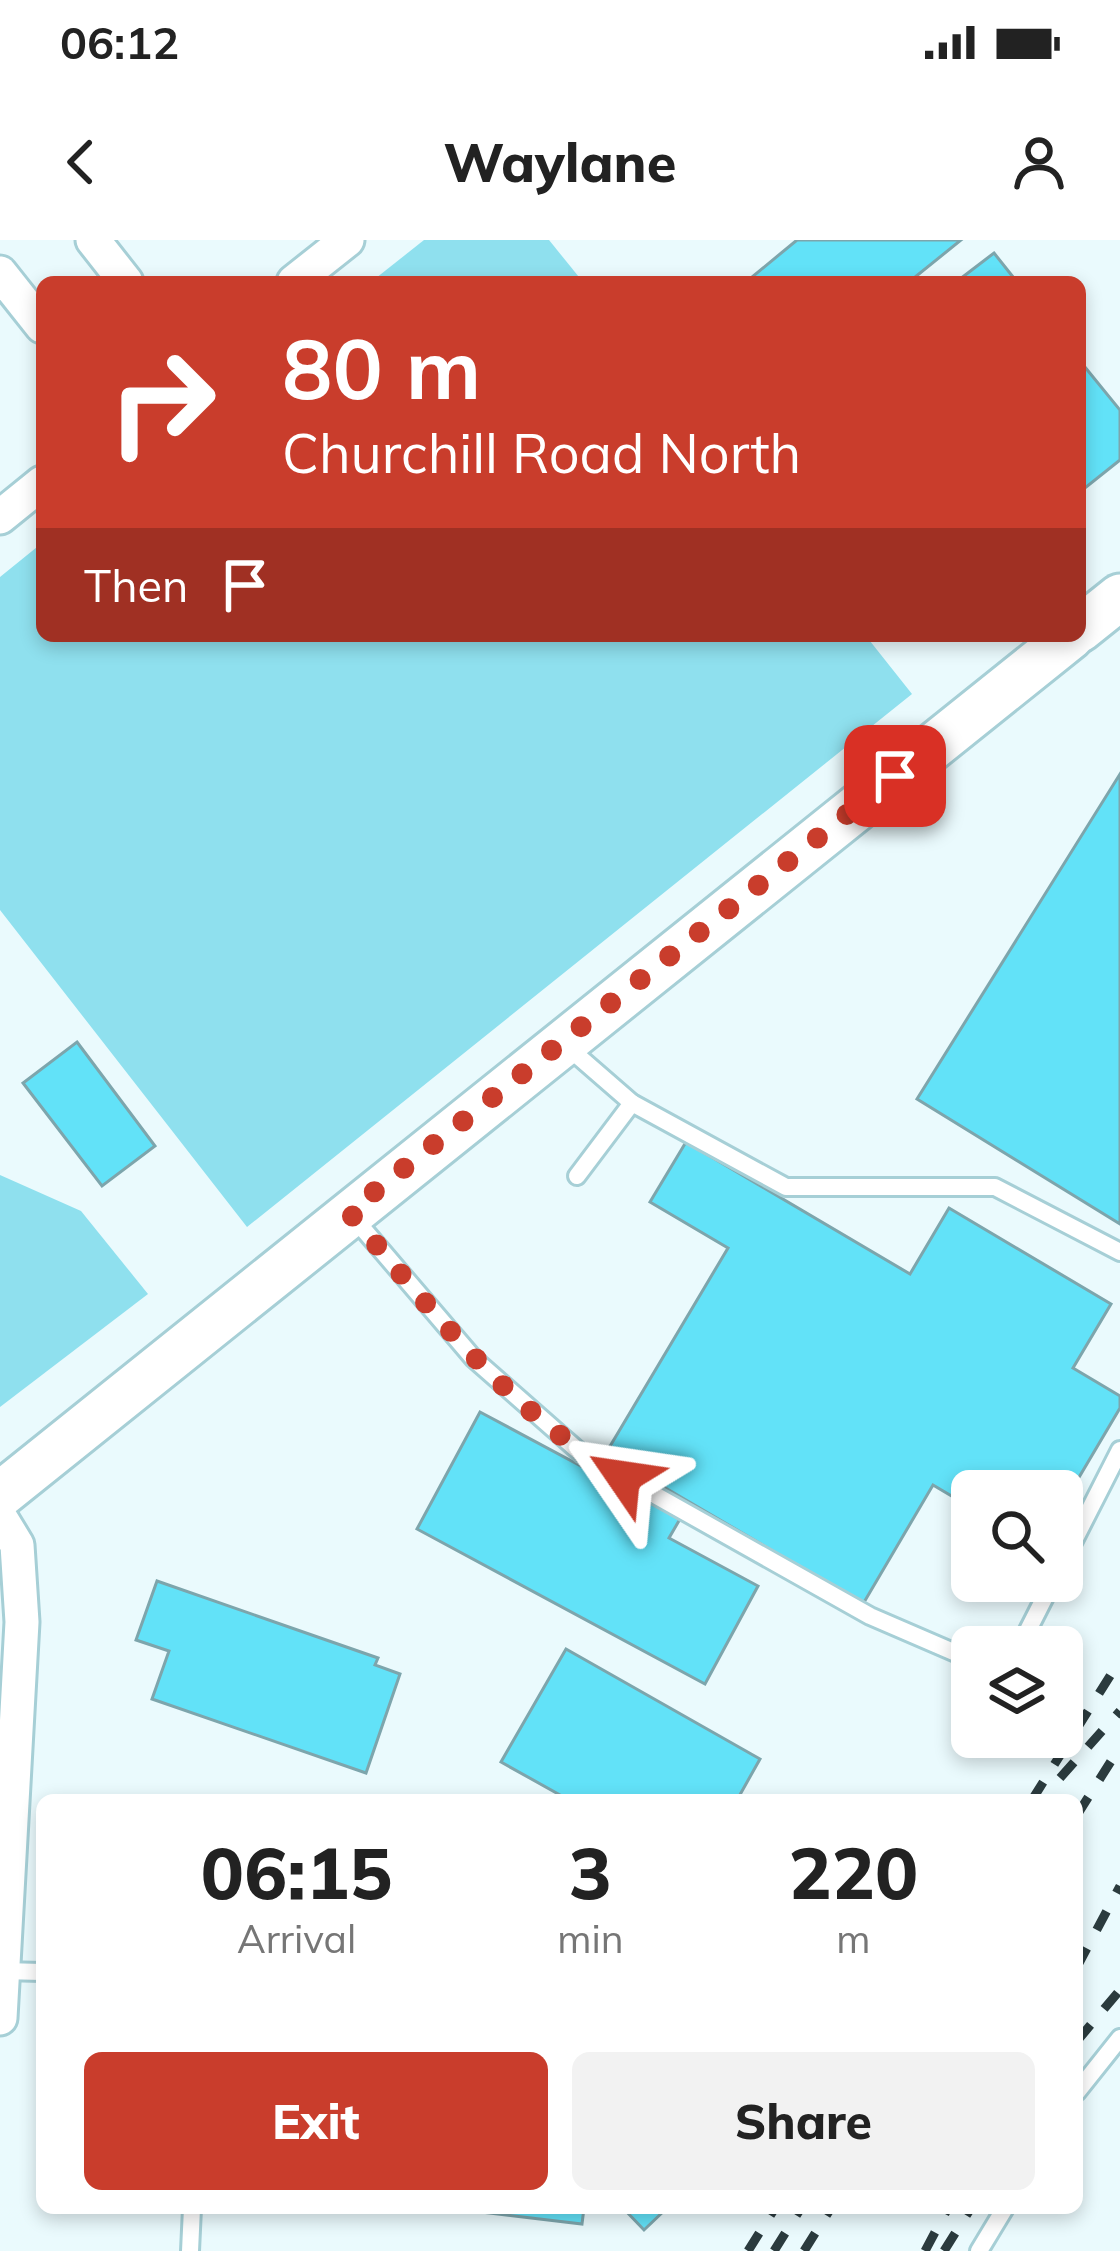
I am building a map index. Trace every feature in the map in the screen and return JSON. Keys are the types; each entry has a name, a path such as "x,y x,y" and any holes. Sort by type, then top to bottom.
{"street":[{"path":"93,240 121,276"},
{"path":"302,276 347,240"},
{"path":"0,273 36,318"},
{"path":"0,517 36,488"},
{"path":"1086,624 1120,597"},
{"path":"0,1495 1063,642"},
{"path":"0,1517 17,1545 22,1622 0,2018"}],"lane":[{"path":"561,1042 632,1103 786,1187 995,1187 1120,1252"},
{"path":"577,1176 632,1103"},
{"path":"349,1212 474,1359 582,1454 870,1616 951,1651"},
{"path":"1083,1523 1120,1450"},
{"path":"3,1970 36,1972"},
{"path":"1083,2084 1120,2038"},
{"path":"190,2251 192,2214"},
{"path":"979,2251 1001,2214"}],"shaded area":[{"path":"424,240 549,240 578,276 379,276"},
{"path":"36,548 36,642 871,642 912,694 247,1227 0,910 0,577"},
{"path":"0,1175 81,1211 148,1294 0,1407"}],"building":[{"path":"797,240 961,240 916,276 753,276"},
{"path":"994,253 1012,276 964,276"},
{"path":"1086,368 1120,410 1120,460 1086,487"},
{"path":"1120,774 1120,1224 917,1099"},
{"path":"77,1042 155,1146 102,1186 23,1083"},
{"path":"686,1142 910,1274 949,1208 1111,1304 1073,1368 1120,1396 1120,1408 1083,1471 951,1470 951,1496 933,1485 863,1604 606,1453 728,1248 650,1202"},
{"path":"480,1412 680,1519 669,1538 758,1586 705,1684 417,1529"},
{"path":"157,1581 378,1658 375,1665 400,1674 366,1773 152,1699 169,1651 136,1640"},
{"path":"566,1649 760,1759 740,1794 558,1794 501,1762"},
{"path":"498,2214 583,2214 582,2224"},
{"path":"629,2214 661,2214 644,2230"}],"railway":[{"path":"1036,1794 1120,1660"},
{"path":"1060,1778 1120,1711"},
{"path":"1083,1806 1120,1747"},
{"path":"1083,1956 1120,1886"},
{"path":"1083,2034 1120,1990"},
{"path":"748,2251 771,2214"},
{"path":"774,2251 797,2214"},
{"path":"804,2251 827,2214"},
{"path":"925,2251 945,2214"},
{"path":"944,2251 967,2214"}],"route":[{"path":"623,1477 582,1454 474,1359 349,1212 895,776"}]}
